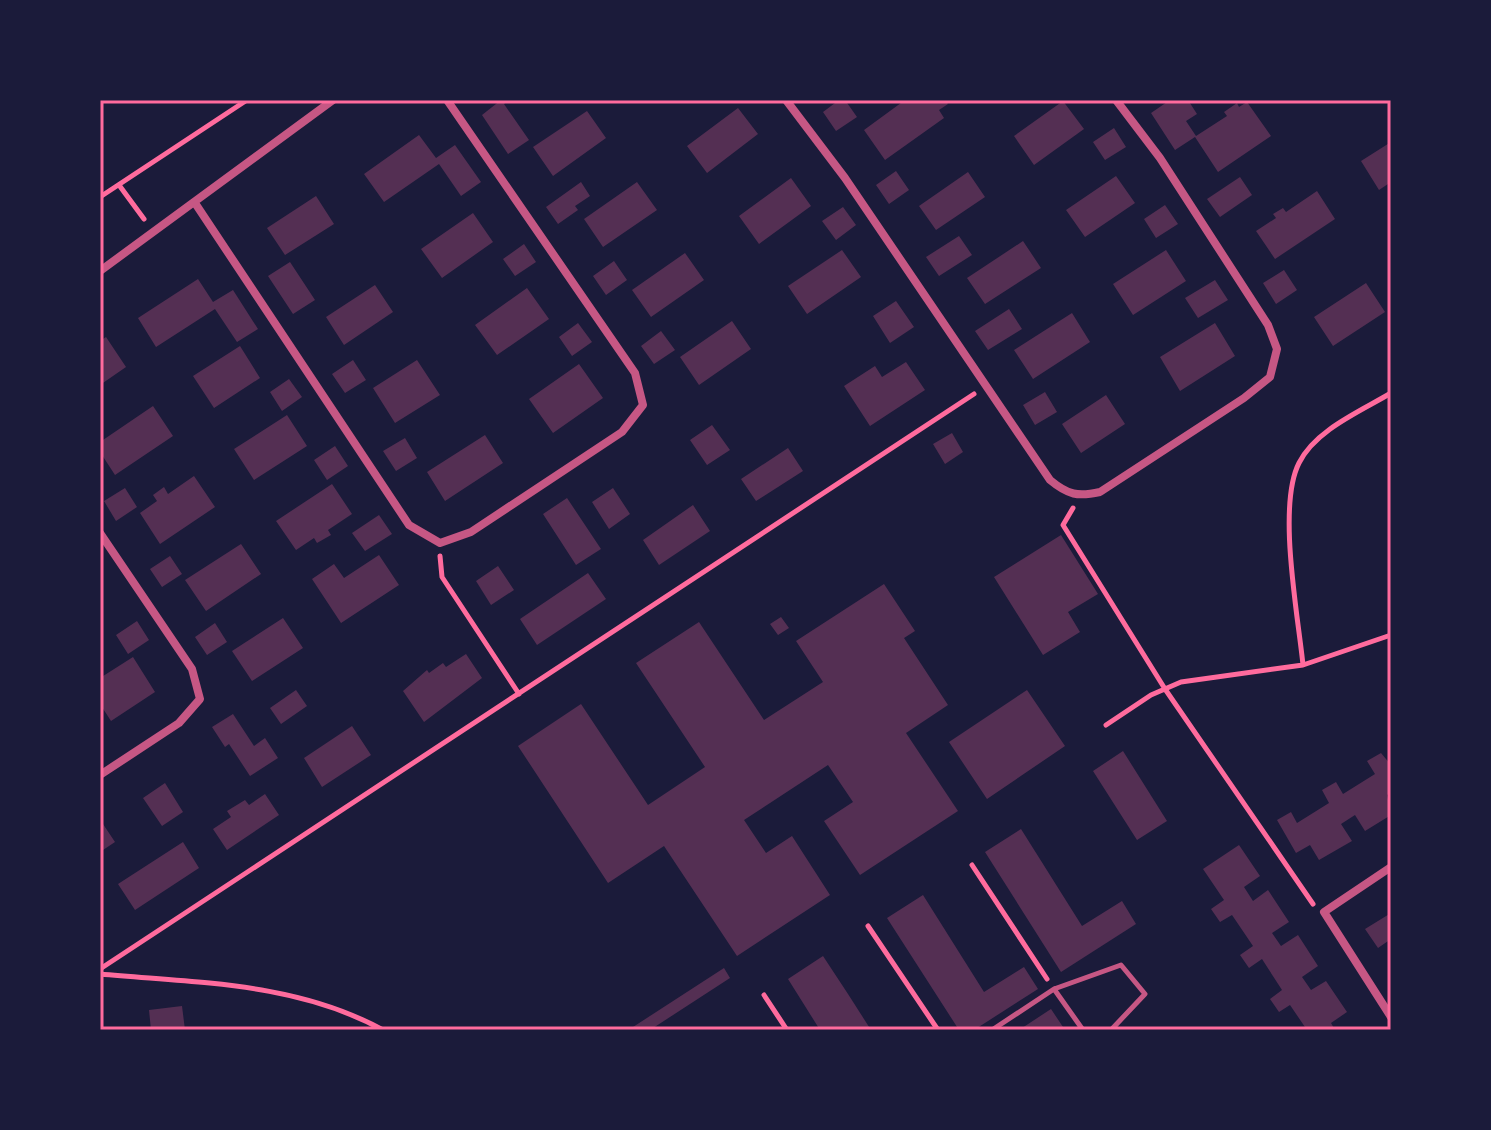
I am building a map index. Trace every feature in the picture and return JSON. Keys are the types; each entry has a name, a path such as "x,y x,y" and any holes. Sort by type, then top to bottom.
{"street":[{"path":"100,271 333,100"},
{"path":"195,203 409,525 440,543 471,532 622,432 643,405 635,373 447,100"},
{"path":"786,100 845,178 1050,480 1064,492 1079,496 1100,492 1244,398 1270,377 1277,349 1268,325 1252,300 1160,158 1116,100"},
{"path":"100,533 192,669 200,699 179,723 100,775"},
{"path":"1391,867 1324,912 1391,1017"}],"lane":[{"path":"992,1030 1054,989 1121,965 1145,994 1111,1030"},
{"path":"1054,989 1083,1030"}],"path":[{"path":"100,197 247,100"},
{"path":"119,185 153,233"},
{"path":"100,972 986,386"},
{"path":"1303,665 1290,528 1290,492 1299,462 1322,436 1391,393"},
{"path":"1079,496 1063,525 1165,689 1307,900 1324,912"},
{"path":"440,543 442,577 519,694"},
{"path":"1106,725 1181,682 1303,665 1391,635"},
{"path":"972,865 1054,989"},
{"path":"868,926 938,1030"},
{"path":"100,972 275,990 358,1016 383,1030"},
{"path":"764,995 787,1030"}],"building":[{"path":"501,100 509,100 504,104 529,140 508,154 482,115"},
{"path":"839,100 845,100 857,117 836,131 823,112"},
{"path":"905,100 945,100 948,104 939,110 944,118 885,160 864,130"},
{"path":"1170,100 1188,100 1197,114 1186,121 1196,136 1227,116 1224,112 1237,103 1239,107 1247,102 1271,136 1218,172 1195,137 1175,150 1151,113"},
{"path":"1063,101 1084,129 1034,165 1014,136"},
{"path":"738,108 758,134 707,173 687,146"},
{"path":"587,111 606,138 553,176 533,147"},
{"path":"1114,128 1126,147 1105,160 1093,142"},
{"path":"419,135 436,158 455,145 481,182 461,196 439,164 384,202 364,174"},
{"path":"1391,142 1391,182 1379,190 1361,161"},
{"path":"896,171 909,190 889,204 876,185"},
{"path":"968,172 985,197 936,230 919,206"},
{"path":"1116,176 1135,203 1085,237 1066,210"},
{"path":"1240,177 1252,195 1220,217 1207,199"},
{"path":"791,178 811,206 759,244 739,216"},
{"path":"581,182 590,196 575,206 578,210 558,224 546,207"},
{"path":"637,182 657,210 603,247 584,219"},
{"path":"1317,191 1335,219 1275,259 1256,231 1276,218 1273,214 1283,208 1286,212"},
{"path":"316,196 334,224 285,255 267,228"},
{"path":"1165,205 1178,224 1156,238 1144,219"},
{"path":"843,207 856,225 836,240 822,221"},
{"path":"473,213 493,242 442,278 421,249"},
{"path":"959,236 972,255 939,276 926,257"},
{"path":"1023,241 1041,268 985,304 967,278"},
{"path":"524,244 536,262 515,276 503,259"},
{"path":"842,250 861,277 807,314 788,286"},
{"path":"1166,250 1186,281 1133,315 1113,284"},
{"path":"685,253 704,280 651,317 632,290"},
{"path":"614,261 627,280 606,295 593,276"},
{"path":"290,262 315,300 293,314 268,276"},
{"path":"1284,270 1297,290 1276,304 1263,283"},
{"path":"198,279 213,302 233,290 258,329 237,342 215,309 156,347 138,318"},
{"path":"1215,280 1228,300 1198,318 1185,298"},
{"path":"1366,283 1385,312 1333,346 1314,317"},
{"path":"375,285 393,312 344,345 326,317"},
{"path":"527,288 549,319 497,355 475,325"},
{"path":"896,301 914,327 890,343 873,316"},
{"path":"1009,309 1022,329 988,350 975,331"},
{"path":"1072,313 1090,342 1033,379 1014,350"},
{"path":"732,321 751,349 699,385 680,357"},
{"path":"578,323 592,342 572,356 559,337"},
{"path":"1215,323 1235,356 1180,391 1160,357"},
{"path":"661,331 675,350 654,364 641,346"},
{"path":"106,337 126,367 100,385 100,341"},
{"path":"240,346 260,378 214,408 193,376"},
{"path":"353,360 366,380 345,393 332,374"},
{"path":"417,360 440,395 395,423 373,388"},
{"path":"906,362 925,390 870,426 844,386 875,366 882,377"},
{"path":"579,364 603,398 553,433 529,399"},
{"path":"289,379 302,397 282,411 270,392"},
{"path":"1045,392 1057,412 1035,425 1023,405"},
{"path":"1106,395 1125,424 1081,453 1062,424"},
{"path":"153,406 173,436 115,475 100,452 100,442"},
{"path":"287,415 307,446 254,480 234,449"},
{"path":"712,425 730,450 707,465 690,440"},
{"path":"952,433 963,452 945,464 933,444"},
{"path":"485,435 503,463 445,501 427,472"},
{"path":"405,438 417,458 396,471 383,451"},
{"path":"335,446 348,466 327,480 314,460"},
{"path":"788,448 803,471 756,501 741,479"},
{"path":"194,476 215,507 160,544 140,513 157,501 153,495 164,487 168,494"},
{"path":"332,484 352,514 328,530 331,535 317,543 314,538 296,550 276,521"},
{"path":"125,488 137,507 116,521 104,501"},
{"path":"613,488 630,514 609,529 592,502"},
{"path":"567,498 601,549 576,565 543,514"},
{"path":"693,505 710,531 659,565 643,540"},
{"path":"379,515 392,534 365,551 352,533"},
{"path":"1061,535 1098,594 1068,612 1080,632 1043,655 994,577"},
{"path":"241,544 261,574 206,611 185,580"},
{"path":"379,555 399,585 341,623 312,579 334,564 344,578"},
{"path":"170,556 182,574 162,587 150,569"},
{"path":"498,566 514,590 491,605 476,581"},
{"path":"588,573 606,599 537,645 520,619"},
{"path":"884,584 915,631 904,638 948,705 906,733 958,811 860,875 824,821 853,802 828,765 744,820 766,853 792,836 830,895 737,956 664,846 608,883 518,746 581,704 648,805 705,767 636,663 699,622 764,720 823,682 796,641"},
{"path":"781,617 789,628 778,635 770,624"},
{"path":"283,618 303,648 252,681 232,651"},
{"path":"137,621 149,640 128,654 116,635"},
{"path":"215,623 227,642 207,655 195,637"},
{"path":"466,654 482,678 424,722 403,691 427,670 429,673 443,663 446,667"},
{"path":"133,657 155,692 111,721 100,704 100,678"},
{"path":"296,690 307,706 281,724 270,708"},
{"path":"1027,690 1065,746 987,799 949,742"},
{"path":"233,714 254,746 265,738 278,758 250,776 229,744 225,747 212,727"},
{"path":"352,726 371,755 322,787 304,758"},
{"path":"1123,751 1167,821 1137,840 1093,771"},
{"path":"1381,753 1391,765 1391,792 1387,795 1391,815 1365,831 1355,815 1341,824 1352,841 1319,860 1310,845 1296,853 1277,820 1291,812 1297,823 1329,803 1322,790 1336,782 1343,794 1375,774 1367,761"},
{"path":"165,783 183,812 162,826 143,798"},
{"path":"265,794 279,815 227,850 213,829 231,817 227,811 245,800 249,805"},
{"path":"103,824 115,842 100,852 100,826"},
{"path":"1021,829 1082,926 1122,901 1136,924 1061,972 985,852"},
{"path":"183,842 199,868 135,910 118,884"},
{"path":"1239,845 1260,876 1244,887 1253,901 1268,890 1289,922 1272,933 1281,946 1298,935 1318,966 1302,977 1311,990 1326,981 1347,1012 1331,1023 1335,1030 1307,1030 1290,1005 1279,1012 1270,999 1282,990 1262,959 1249,968 1240,955 1253,946 1232,915 1220,922 1211,909 1224,900 1203,869"},
{"path":"923,895 984,992 1024,967 1038,989 974,1030 959,1030 887,918"},
{"path":"1391,913 1391,939 1378,948 1365,929"},
{"path":"823,956 871,1030 820,1030 788,979"},
{"path":"724,968 730,978 650,1030 635,1030 633,1027"},
{"path":"182,1006 185,1030 151,1030 149,1010"},
{"path":"1051,1009 1065,1030 1019,1030"}]}
